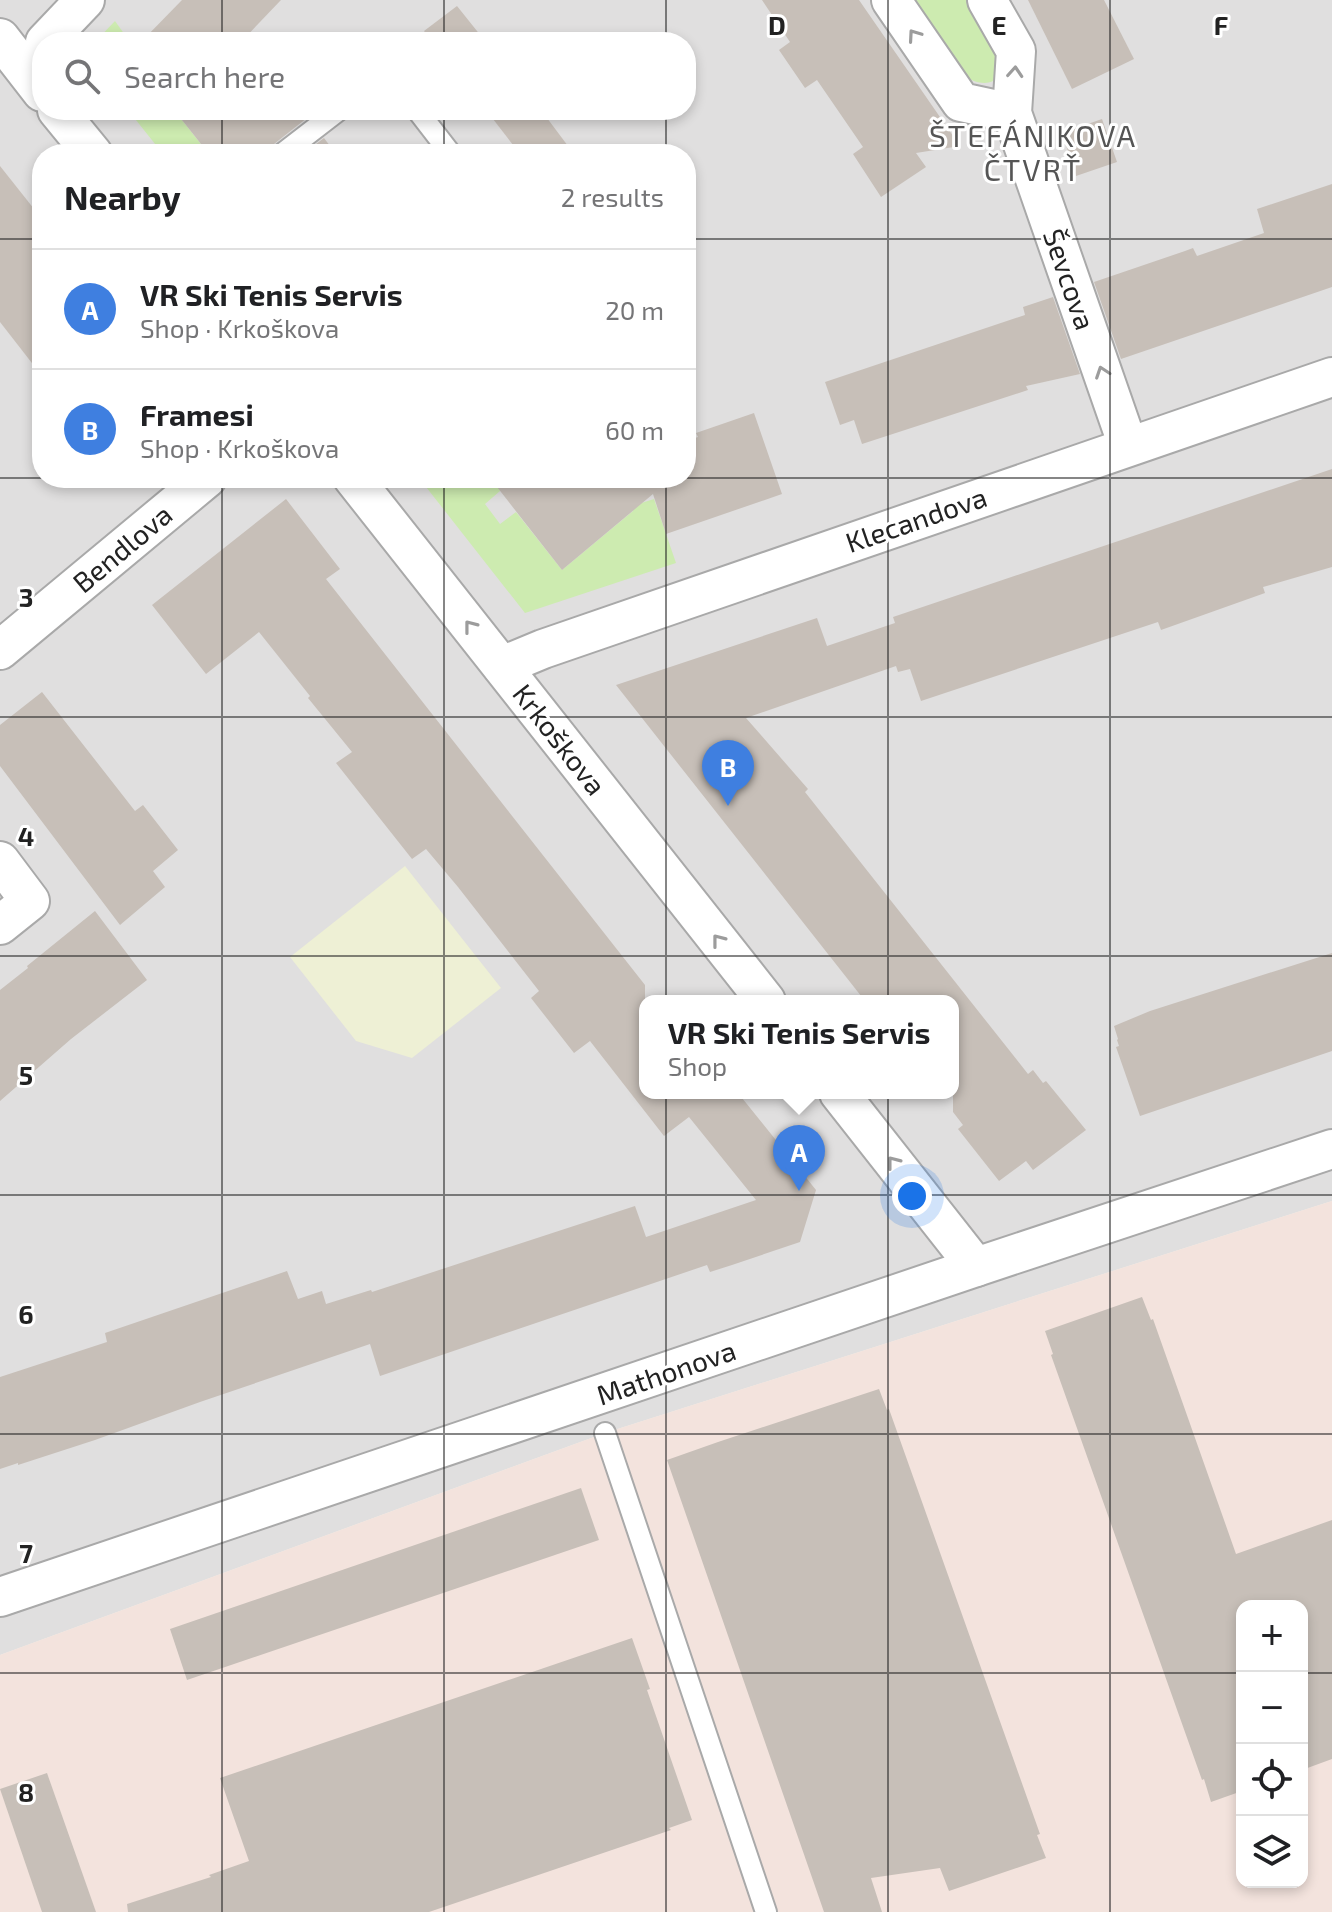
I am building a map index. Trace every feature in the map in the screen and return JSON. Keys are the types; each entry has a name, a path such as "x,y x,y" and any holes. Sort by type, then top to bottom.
{"street":[{"path":"54,32 85,0"},
{"path":"891,0 961,102 1012,113"},
{"name":"Ševcova","path":"987,0 1016,51 1012,113 1128,446"},
{"path":"65,120 85,144"},
{"name":"Klecandova","path":"502,666 588,633 1332,377"},
{"name":"Bendlova","path":"0,650 195,488"},
{"name":"Krkoškova","path":"368,488 502,666 761,995"},
{"path":"0,861 30,901 0,925"},
{"path":"844,1099 976,1267"},
{"name":"Mathonova","path":"0,1597 1332,1149"}],"lane":[{"path":"295,144 326,120"},
{"path":"425,120 443,144"},
{"path":"605,1433 766,1912"}],"shaded area":[{"path":"0,0 1332,0 1332,1201 605,1433 0,1655"},
{"path":"1332,1201 1332,1912 0,1912 0,1655 605,1433"}],"green space":[{"path":"912,0 975,0 1004,55 999,76 992,82 983,83 966,77"},
{"path":"115,21 123,32 105,32"},
{"path":"136,120 182,120 201,144 155,144"},
{"path":"249,120 291,120 261,144 219,144"},
{"path":"427,488 504,488 485,504 500,524 516,512 562,570 633,511 632,506 654,499 676,563 525,613"},
{"path":"405,866 501,988 412,1058 356,1041 290,957"}],"building":[{"path":"182,0 281,0 251,32 151,32"},
{"path":"762,0 859,0 960,146 916,153 926,167 881,197 853,154 863,147 817,80 805,88 779,50 790,42"},
{"path":"1028,0 1104,0 1134,59 1072,89"},
{"path":"457,6 478,32 425,32"},
{"path":"1102,119 1117,162 1076,176 1062,133"},
{"path":"182,120 304,120 274,144 201,144"},
{"path":"494,120 548,120 566,144 512,144"},
{"path":"0,166 32,206 32,363 0,322"},
{"path":"1332,184 1332,287 1121,359 1094,282 1193,248 1197,256 1264,233 1257,209"},
{"path":"1053,297 1080,374 1026,386 1028,390 862,444 854,420 840,425 825,382 1025,315 1023,307"},
{"path":"754,413 782,494 666,534 653,494 562,570 498,488 696,488 696,433"},
{"path":"1332,469 1332,567 1263,587 1265,593 1161,630 1158,622 921,701 910,669 898,672 896,666 746,718 808,789 805,792 1028,1074 1033,1070 1043,1083 1046,1081 1086,1130 1033,1170 1026,1161 999,1181 958,1129 963,1125 953,1112 953,1099 959,1099 959,995 860,995 616,685 817,618 827,646 895,623 893,617"},
{"path":"286,499 340,569 326,579 645,985 645,995 639,995 639,1099 743,1099 816,1190 800,1242 710,1272 707,1265 380,1376 370,1344 95,1440 0,1469 0,1377 107,1342 105,1333 287,1271 298,1299 322,1291 326,1304 372,1292 635,1206 646,1237 756,1200 689,1117 664,1136 590,1041 574,1053 531,998 539,991 458,887 426,849 412,859 336,763 352,752 259,632 206,674 152,605"},
{"path":"42,692 135,811 143,805 178,850 153,871 165,887 120,925 0,766 0,725"},
{"path":"95,911 147,980 71,1039 0,1101 0,990"},
{"path":"1332,953 1332,1051 1140,1116 1116,1047 1119,1046 1114,1026 1150,1011"},
{"path":"1142,1297 1153,1319 1236,1554 1332,1520 1332,1759 1308,1768 1308,1600 1236,1600 1236,1793 1211,1802 1045,1331"},
{"path":"879,1389 889,1409 1046,1858 949,1891 940,1868 871,1878 882,1912 824,1912 667,1460"},
{"path":"581,1488 599,1540 187,1680 170,1629"},
{"path":"632,1638 692,1820 669,1828 671,1830 429,1912 128,1912 127,1904 211,1877 209,1875 249,1861 220,1778"},
{"path":"47,1773 96,1912 42,1912 0,1789"}],"place":[{"name":"Framesi","path":"728,806"},
{"name":"VR Ski Tenis Servis","path":"799,1191"}],"district":[{"name":"ŠTEFÁNIKOVA ČTVRŤ","path":"1033,152"}]}
